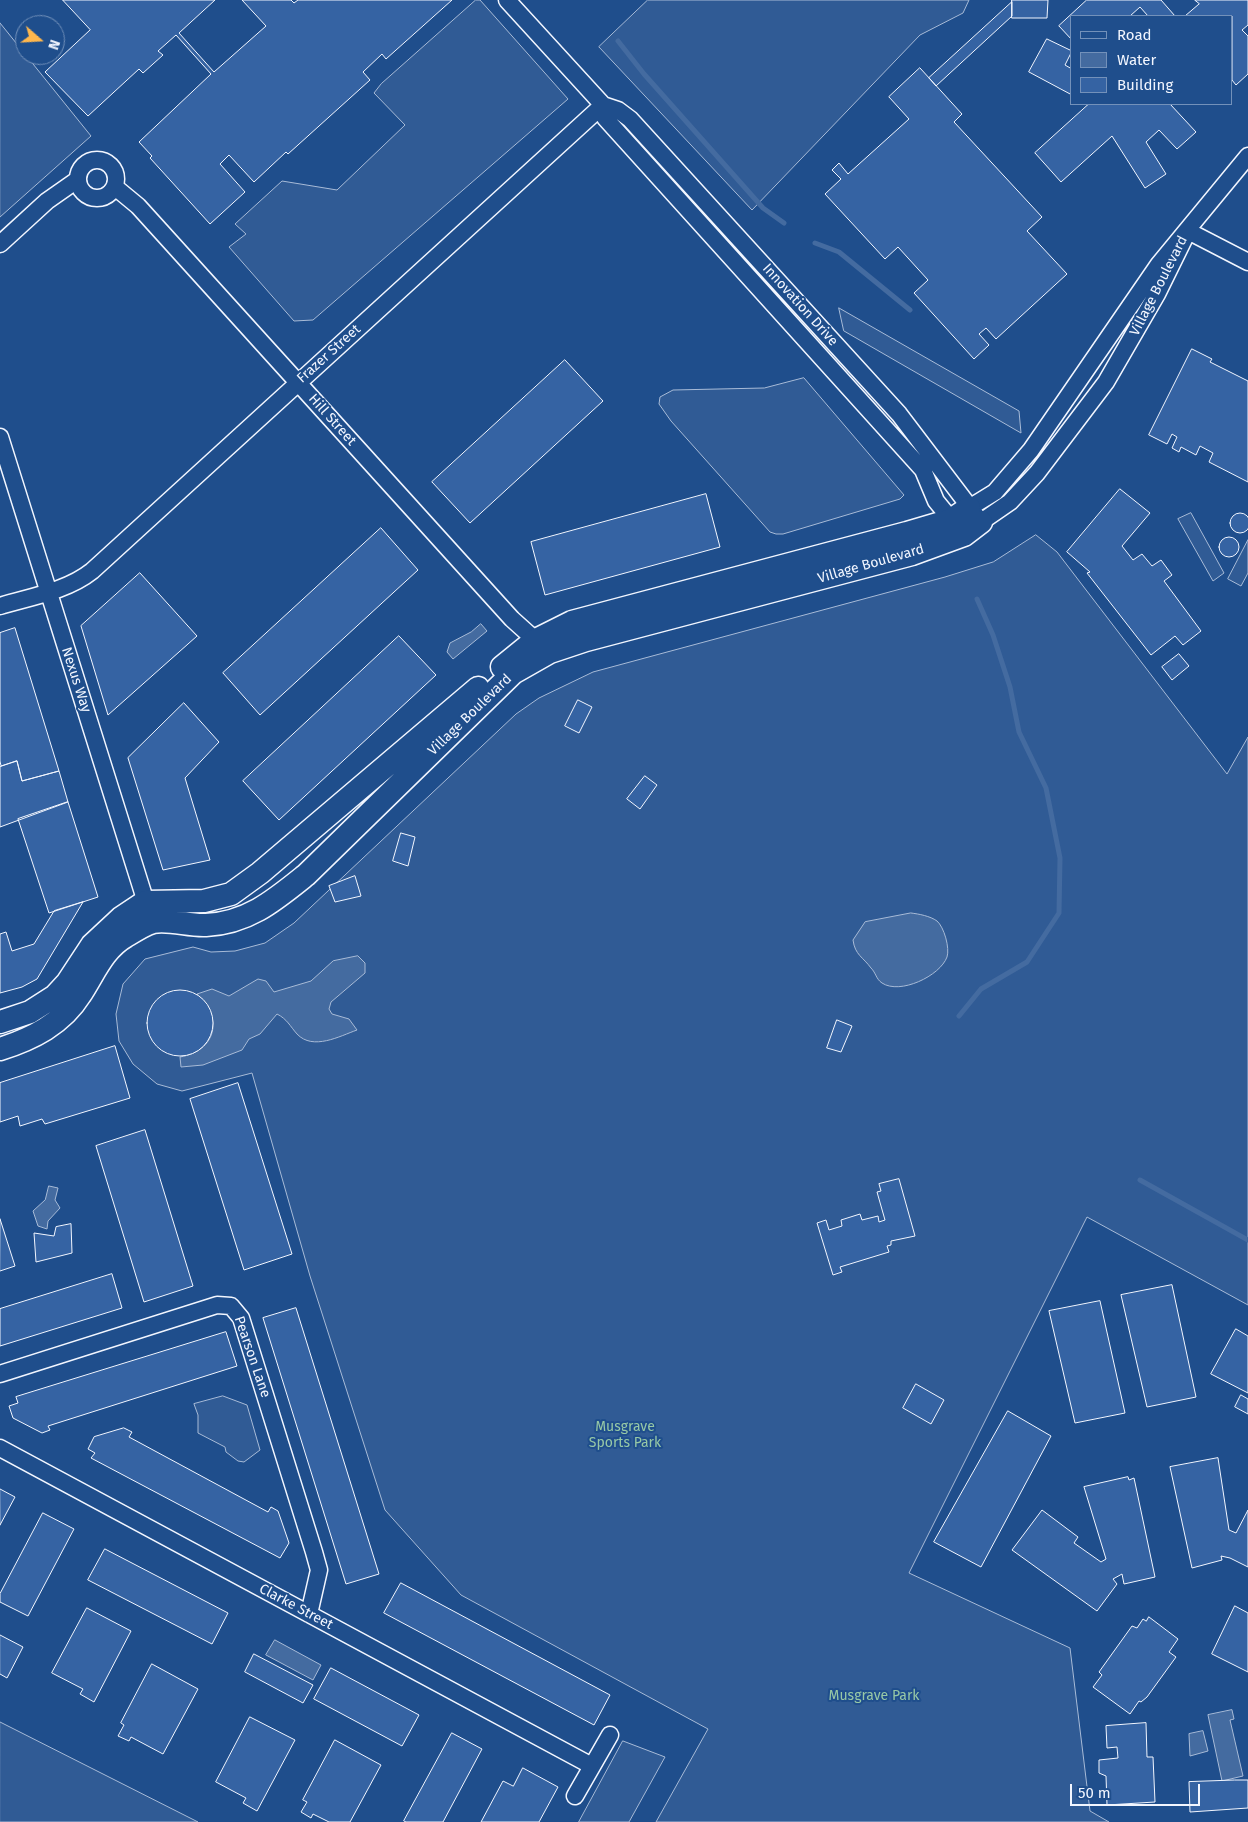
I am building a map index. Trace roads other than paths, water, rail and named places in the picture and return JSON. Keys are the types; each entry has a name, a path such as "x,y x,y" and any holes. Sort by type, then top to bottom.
{"street":[{"name":"Innovation Drive","path":"507,0 603,105 618,110 630,119 899,414 966,521"},
{"name":"Innovation Drive","path":"603,105 605,118 923,470 936,501 966,521"},
{"name":"Frazer Street","path":"0,606 80,579 92,571 603,105"},
{"path":"1248,156 1188,231 1248,262"},
{"path":"0,244 47,201 77,180 81,167 88,161 101,160 112,166 115,172 115,187 105,197 91,198 82,192 77,180"},
{"name":"Hill Street","path":"115,187 138,206 542,646"},
{"name":"Village Boulevard","path":"966,521 995,492 1031,450 1159,264 1188,231"},
{"name":"Village Boulevard","path":"0,1049 22,1042 56,1022 79,997 100,961 149,912 231,894 260,873 572,622 966,521 1010,502 1037,473 1106,382 1158,294 1188,231"},
{"name":"Nexus Way","path":"0,437 149,912"},
{"name":"Village Boulevard","path":"149,912 206,925 248,917 269,904 306,875 542,646"},
{"path":"0,1022 30,1012 55,996 67,983 92,945 121,918 149,912"},
{"name":"Pearson Lane","path":"0,1374 217,1306 232,1306 241,1318 314,1552 318,1570 309,1614"},
{"name":"Clarke Street","path":"0,1448 592,1766"},
{"path":"575,1796 610,1735"}],"water":[{"path":"481,624 487,631 453,659 447,652 450,643 471,632"},
{"path":"911,913 931,918 940,924 947,943 947,957 936,971 919,982 899,987 890,986 878,980 873,970 857,953 853,940 865,922"},
{"path":"358,956 365,963 365,973 331,1002 329,1009 332,1014 349,1019 357,1030 327,1041 311,1041 303,1039 286,1020 277,1014 260,1034 249,1039 242,1050 203,1065 181,1067 180,1057 192,1054 202,1048 212,1032 211,1013 197,994 212,989 229,996 258,979 266,981 274,992 311,981 333,961"},
{"path":"49,1186 58,1188 55,1200 60,1208 48,1221 47,1229 38,1226 33,1211 45,1200"},
{"path":"275,1640 321,1665 313,1680 266,1655"},
{"path":"1232,1710 1234,1719 1230,1720 1243,1776 1222,1781 1208,1715"},
{"path":"1203,1731 1208,1751 1190,1756 1189,1734"}],"waterway":[{"path":"618,41 644,74 763,208 784,223"},
{"path":"815,243 839,252 910,310"},
{"path":"959,1016 981,989 1027,962 1059,913 1060,858 1046,788 1019,732 1010,687 993,635 977,599"},
{"path":"1140,1180 1248,1240"}],"park label":[{"name":"Musgrave Sports Park","path":"625,1435"},
{"name":"Musgrave Park","path":"874,1696"}]}
